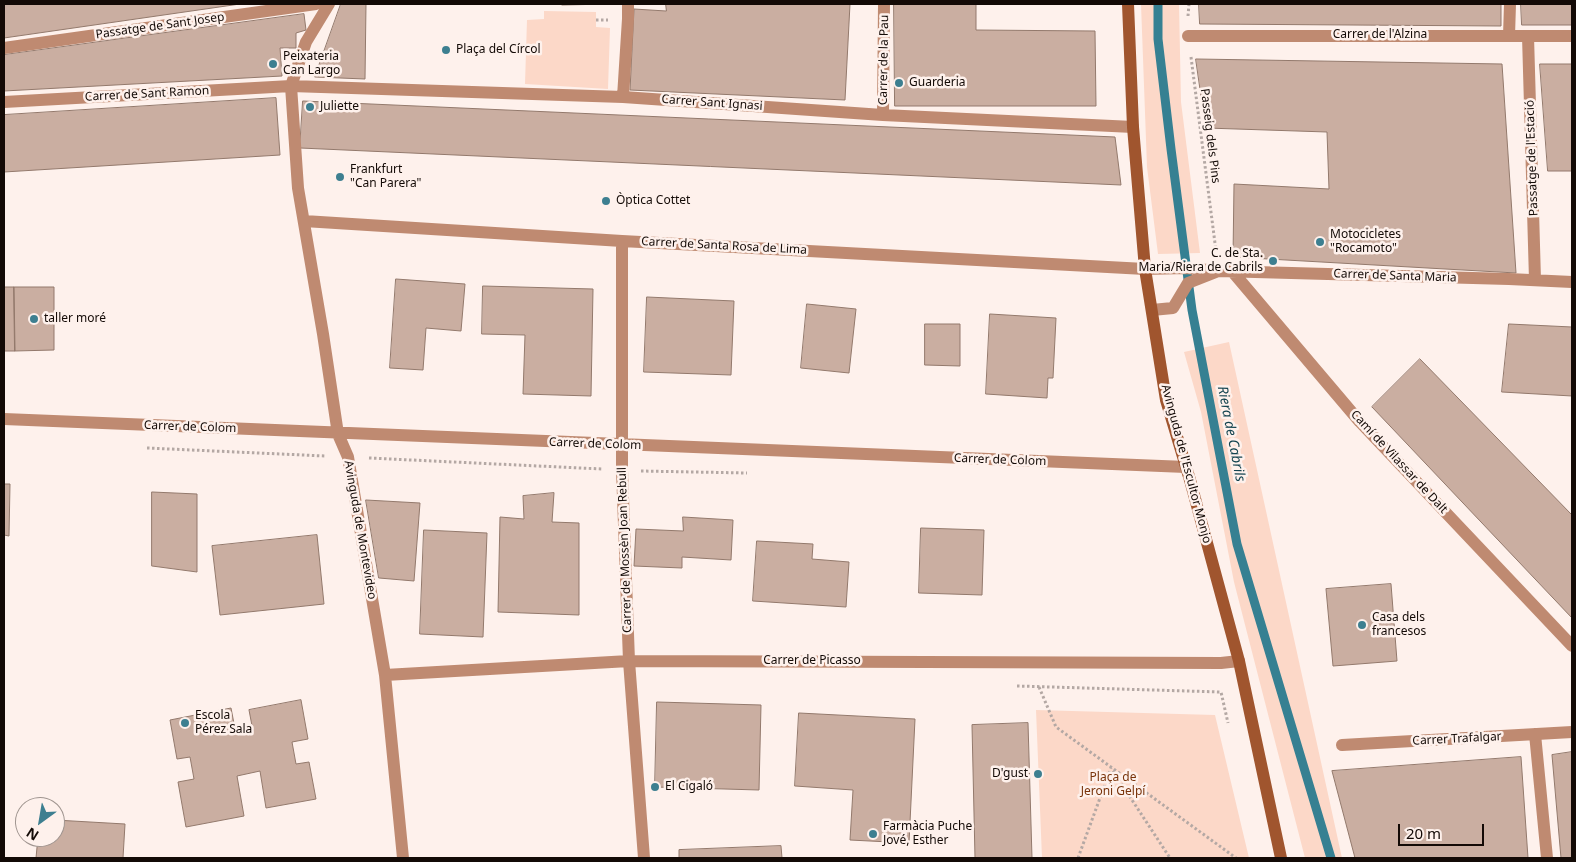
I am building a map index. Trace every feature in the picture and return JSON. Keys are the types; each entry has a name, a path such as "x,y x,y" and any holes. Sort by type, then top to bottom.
{"street":[{"name":"Passatge de Sant Josep","path":"4,48 316,4"},
{"path":"291,86 306,42 329,4"},
{"path":"623,97 628,4"},
{"name":"Carrer de la Pau","path":"883,115 884,4"},
{"name":"Avinguda de l'Escultor Monjo","path":"1128,4 1133,127 1145,268 1166,400 1239,661 1281,858"},
{"path":"1509,36 1510,4"},
{"name":"Carrer de l'Alzina","path":"1188,36 1572,36"},
{"name":"Passatge de l'Estació","path":"1528,36 1535,280"},
{"name":"Carrer Sant Ignasi","path":"291,86 623,97 883,115 1133,127"},
{"name":"Carrer de Sant Ramon","path":"4,102 291,86"},
{"name":"Avinguda de Montevideo","path":"291,86 298,188 324,334 338,434 348,457 385,674 403,858"},
{"name":"Carrer de Santa Rosa de Lima","path":"304,221 622,241 1145,268"},
{"name":"Carrer de Mossèn Joan Rebull","path":"622,241 622,445 628,661 644,858"},
{"name":"Carrer de Santa Maria","path":"1145,268 1572,282"},
{"name":"Carrer de Santa Maria","path":"1152,310 1173,308 1188,283 1218,271"},
{"name":"Camí de Vilassar de Dalt","path":"1232,271 1360,422 1572,646"},
{"name":"Carrer de Colom","path":"4,419 1186,467"},
{"name":"Carrer de Picasso","path":"385,674 628,661 1211,663 1239,661"},
{"name":"Carrer Trafalgar","path":"1342,745 1572,732"},
{"path":"1535,734 1546,858"}],"path":[{"name":"Passeig dels Pins","path":"1189,4 1188,36 1218,271"},
{"path":"1009,685 1221,692 1230,729"},
{"path":"1038,686 1056,727 1236,858"},
{"path":"1078,858 1112,768"},
{"path":"1112,768 1170,858"}],"green space":[{"path":"1141,4 1179,4 1181,102 1200,253 1158,254 1147,167"},
{"path":"544,11 596,12 596,27 610,28 608,89 525,84 527,20 544,19"},
{"path":"1229,342 1342,858 1305,858 1234,582 1201,412 1184,352"},
{"name":"Plaça de Jeroni Gelpí","path":"1036,710 1215,715 1249,858 1042,858"}],"building":[{"path":"4,4 240,4 4,38"},
{"path":"341,4 366,4 365,79 315,77"},
{"path":"562,4 610,4 562,5"},
{"path":"666,4 850,4 845,100 630,90 634,9 666,11"},
{"path":"894,4 976,4 976,30 1095,31 1096,106 895,106"},
{"path":"1199,4 1501,4 1501,26 1200,24"},
{"path":"1521,4 1572,4 1572,25 1522,25"},
{"path":"304,14 306,30 296,33 296,48 280,48 282,76 4,91 4,55"},
{"path":"1196,59 1502,64 1516,273 1233,257 1234,184 1329,189 1327,132 1206,128"},
{"path":"1540,64 1572,64 1572,171 1548,171"},
{"path":"276,98 280,155 4,172 4,115"},
{"path":"303,101 1115,137 1121,185 300,148"},
{"path":"396,279 465,284 461,331 426,328 423,370 390,368"},
{"path":"483,286 593,289 591,396 523,394 525,335 482,334"},
{"path":"4,287 14,287 15,351 4,351"},
{"name":"taller moré","path":"14,287 54,287 54,350 15,351"},
{"path":"647,297 734,301 731,375 644,372"},
{"path":"807,304 856,309 849,373 801,368"},
{"path":"990,314 1056,318 1053,378 1048,378 1047,398 986,394"},
{"path":"925,324 960,324 960,366 925,365"},
{"path":"1509,324 1572,327 1572,396 1502,392"},
{"path":"1420,359 1572,515 1572,618 1372,407"},
{"path":"4,484 10,484 9,536 4,535"},
{"path":"152,492 197,494 197,572 152,566"},
{"path":"554,493 552,522 579,523 579,615 498,612 500,517 524,519 523,496"},
{"path":"366,500 420,503 414,581 379,578"},
{"path":"683,517 733,520 731,560 682,557 682,568 634,566 636,529 683,531"},
{"path":"921,528 984,530 982,595 919,593"},
{"path":"424,530 487,533 483,637 420,634"},
{"path":"317,535 324,604 220,615 212,546"},
{"path":"757,541 813,544 812,559 849,562 846,607 753,601"},
{"name":"Casa dels francesos","path":"1391,584 1397,661 1333,666 1326,589"},
{"path":"301,700 308,739 292,742 296,764 309,762 316,799 266,808 260,771 237,776 244,816 186,827 178,782 194,779 190,757 177,759 170,720 231,708 236,734 253,731 249,710"},
{"path":"657,702 761,705 759,790 655,787"},
{"path":"799,713 915,719 909,843 850,840 853,790 795,786"},
{"path":"1028,723 1032,858 975,858 972,725"},
{"path":"1572,752 1572,858 1561,858 1552,755"},
{"path":"1521,757 1528,858 1355,858 1332,771"},
{"path":"65,821 125,824 123,858 36,858 37,847 65,847"},
{"path":"781,846 782,858 679,858 679,850"}],"waterway":[{"name":"Riera de Cabrils","path":"1158,4 1158,39 1192,310 1237,544 1331,858"}],"place":[{"name":"Plaça del Círcol","path":"446,50"},
{"name":"Peixateria Can Largo","path":"273,64"},
{"name":"Guarderia","path":"899,83"},
{"name":"Juliette","path":"310,107"},
{"name":"Frankfurt \"Can Parera\"","path":"340,177"},
{"name":"Òptica Cottet","path":"606,201"},
{"name":"Motocicletes \"Rocamoto\"","path":"1320,242"},
{"name":"C. de Sta. Maria/Riera de Cabrils","path":"1273,261"},
{"name":"taller moré","path":"34,319"},
{"name":"Casa dels francesos","path":"1362,625"},
{"name":"Escola Pérez Sala","path":"185,723"},
{"name":"D'gust","path":"1038,774"},
{"name":"El Cigaló","path":"655,787"},
{"name":"Farmàcia Puche Jové, Esther","path":"873,834"}]}
